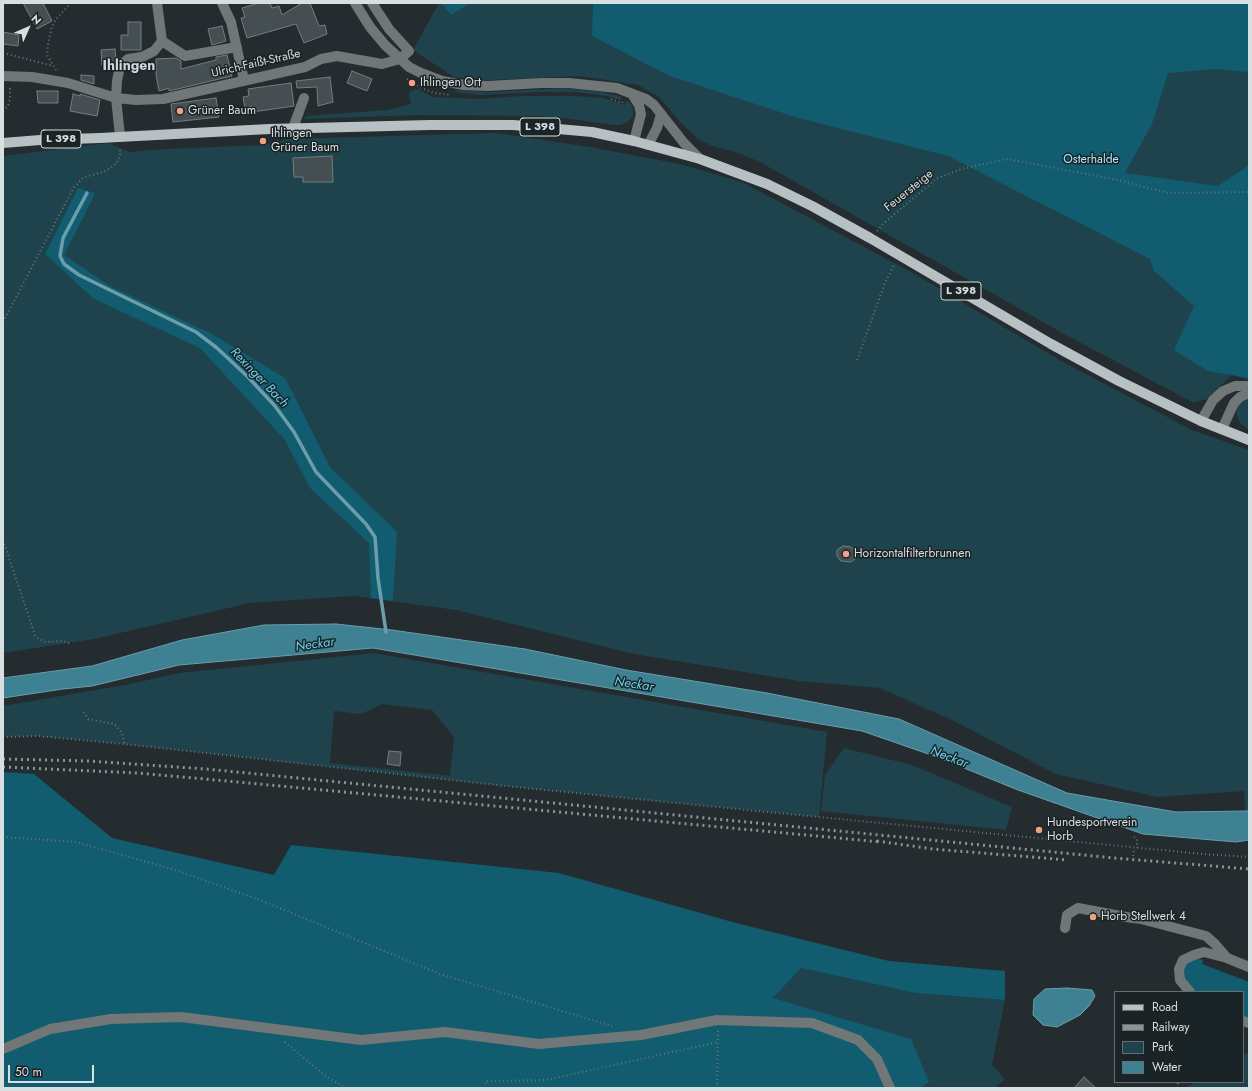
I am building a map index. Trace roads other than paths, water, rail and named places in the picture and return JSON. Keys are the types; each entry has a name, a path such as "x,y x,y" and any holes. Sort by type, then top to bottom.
{"main road":[{"name":"L 398","path":"3,143 293,128 423,125 513,125 592,132 634,141 700,159 767,184 812,206 870,238 1105,374 1201,421 1249,440"}],"street":[{"path":"120,136 116,98 120,66 128,59 142,57 154,51 162,42 157,3"},
{"path":"222,3 231,22 244,80"},
{"path":"355,3 370,27 385,45 400,59 421,74 442,81 464,85 488,86 569,83 617,88 646,99 654,105 684,143 700,159"},
{"path":"372,3 389,28 409,51 400,59"},
{"path":"162,42 185,56 237,47"},
{"name":"Ulrich-Faißt-Straße","path":"6,76 32,77 68,83 116,98 136,100 163,99 305,67 320,59 336,56 382,64 400,59"},
{"path":"632,94 639,105 641,114 634,141"},
{"path":"293,128 304,98"},
{"path":"648,145 657,128 661,114"},
{"path":"1201,421 1213,400 1223,391 1235,386 1249,386"},
{"path":"1222,429 1234,403 1249,393"},
{"path":"1065,928 1067,915 1078,908 1141,919 1206,936 1227,958"},
{"path":"1189,991 1180,980 1180,969 1183,960 1194,955 1204,952 1249,966"},
{"path":"3,1049 50,1028 111,1019 181,1017 361,1040 444,1032 539,1044 641,1035 717,1020 812,1023 858,1040 877,1059 890,1088"}],"water":[{"name":"Neckar","path":"336,624 392,630 525,649 626,670 767,693 899,719 1067,793 1176,812 1249,811 1249,840 1236,842 1143,834 1018,790 937,757 862,731 373,648 179,665 92,686 3,698 3,678 92,666 182,640 264,625"},
{"path":"1067,988 1092,990 1095,996 1089,1006 1080,1015 1057,1027 1043,1025 1033,1015 1034,999 1045,989"}],"waterway":[{"name":"Rexinger Bach","path":"87,193 63,238 60,256 64,264 79,275 196,332 217,348 248,377 275,406 294,432 316,472 366,524 375,537 378,578 386,632"}],"railway":[{"path":"3,759 88,761 206,769 1114,858 1249,869"},
{"path":"3,767 137,773 881,842"},
{"path":"877,841 933,849 1068,860"}],"place":[{"name":"Ihlingen Ort","path":"412,83"},
{"name":"Grüner Baum","path":"180,111"},
{"name":"Ihlingen Grüner Baum","path":"263,141"},
{"name":"Horizontalfilterbrunnen","path":"846,554"},
{"name":"Hundesportverein Horb","path":"1039,830"},
{"name":"Horb Stellwerk 4","path":"1093,917"}],"district":[{"name":"Ihlingen","path":"129,67"}],"park label":[{"name":"Osterhalde","path":"1091,160"}]}
